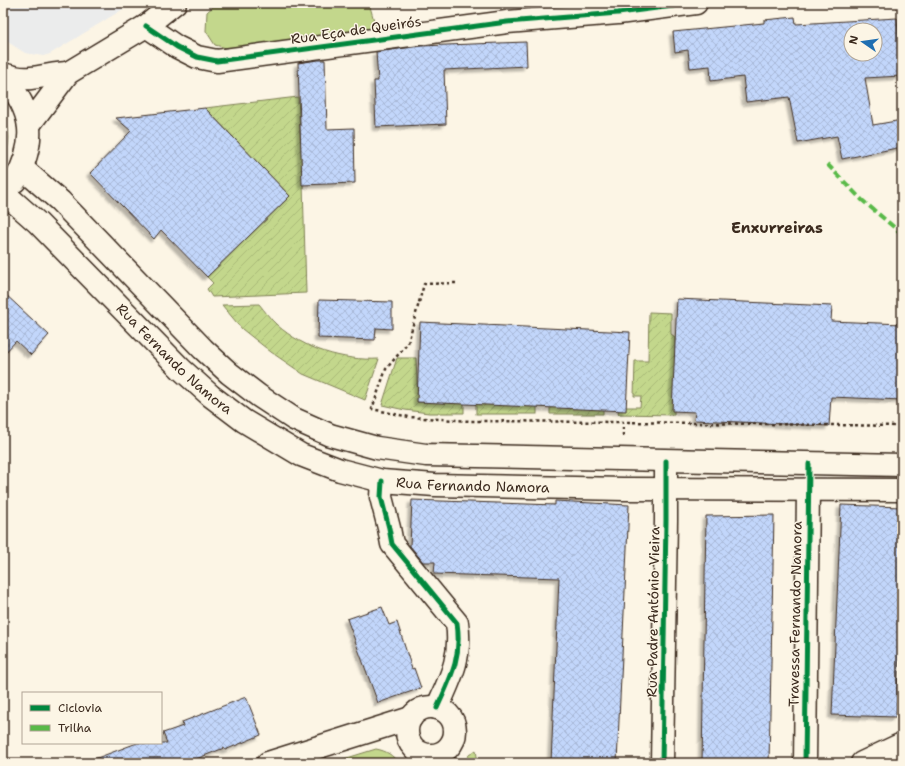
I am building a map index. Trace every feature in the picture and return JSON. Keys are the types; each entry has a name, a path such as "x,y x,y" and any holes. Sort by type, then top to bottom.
{"main road":[{"path":"29,125 68,73 146,26 175,3"},
{"path":"507,22 541,3"},
{"name":"Rua Eça de Queirós","path":"146,26 177,47 197,57 217,61 507,22 618,13 696,3"},
{"path":"3,75 18,78 31,78 50,74 68,73"},
{"path":"3,75 24,105 29,125 30,140 22,168 15,181 4,193"},
{"name":"Rua Fernando Namora","path":"22,168 60,201 203,349 229,373 259,396 294,419 330,435 377,448 426,455 902,465"},
{"name":"Rua Fernando Namora","path":"4,193 38,223 181,369 216,401 244,422 301,455 340,470 382,481 435,485 667,489 902,490"},
{"name":"Rua Padre António Vieira","path":"662,763 667,489 666,461"},
{"name":"Travessa Fernando Namora","path":"805,763 809,464"},
{"path":"382,481 381,497 392,544 457,623 459,638 458,654 449,683 437,708"},
{"path":"422,708 437,708 445,711 451,716 455,724 455,740 444,753 429,756 421,754 414,749 409,742 407,726 410,718 422,708"},
{"path":"268,763 410,718"},
{"path":"862,763 902,744"}],"path":[{"path":"456,283 424,284 408,343 386,369 372,409 409,417 471,421 902,426"},
{"path":"623,422 623,460"}],"shaded area":[{"path":"3,3 133,3 50,54 43,56 25,53 3,39"}],"green space":[{"path":"217,3 369,3 376,28 234,50 215,45 206,31 207,12"},
{"path":"298,97 303,183 306,293 212,297 207,289 213,283 207,277 290,196 205,108"},
{"path":"3,110 7,124 9,141 3,160"},
{"path":"259,304 277,325 299,341 312,347 325,352 352,358 379,359 365,400 303,374 271,352 242,329 222,305"},
{"path":"649,312 671,313 671,334 675,337 674,415 618,414 619,407 640,407 641,396 634,396 635,361 648,361"},
{"path":"397,358 416,358 418,402 464,402 464,413 429,413 382,405"},
{"path":"476,404 537,404 537,414 476,414"},
{"path":"550,404 603,405 603,414 550,414"},
{"path":"376,749 389,754 399,763 331,763"},
{"path":"476,750 478,763 463,763 469,755"}],"building":[{"path":"795,17 796,24 897,18 901,76 865,78 873,125 902,120 902,147 842,159 837,136 798,143 789,97 746,102 743,77 711,81 710,66 690,68 688,50 675,52 673,32 764,23 764,20"},
{"path":"526,42 527,66 444,70 446,124 376,127 374,81 378,81 376,52 420,46"},
{"path":"325,60 327,129 354,128 355,183 302,185 298,63"},
{"path":"205,108 290,196 207,277 161,230 154,239 90,173 131,131 116,118"},
{"path":"3,292 49,335 31,355 16,341 3,355"},
{"path":"677,299 832,306 831,321 902,324 902,400 831,397 829,426 694,420 695,412 672,411"},
{"path":"319,300 392,302 392,329 376,328 375,340 318,338"},
{"path":"420,322 630,332 626,411 417,402"},
{"path":"412,500 555,505 555,501 629,505 617,763 551,763 559,578 434,574 435,562 423,562 410,546"},
{"path":"841,505 902,507 902,587 896,717 832,715"},
{"path":"774,515 769,763 702,763 706,516"},
{"path":"382,607 389,625 397,622 412,669 414,668 421,688 378,703 347,619"},
{"path":"246,697 261,735 225,750 224,748 186,763 89,763 89,761 134,744 167,743 163,733 183,726 182,722"}],"marked path":[{"path":"827,164 862,200 902,234"}],"cycle path":[{"path":"146,26 177,47 197,57 217,61 507,22 618,13 696,3"},
{"path":"662,763 666,461"},
{"path":"805,763 809,464"},
{"path":"382,481 381,497 392,544 457,623 457,657 451,676 437,708"}],"district":[{"name":"Enxurreiras","path":"777,228"}]}
